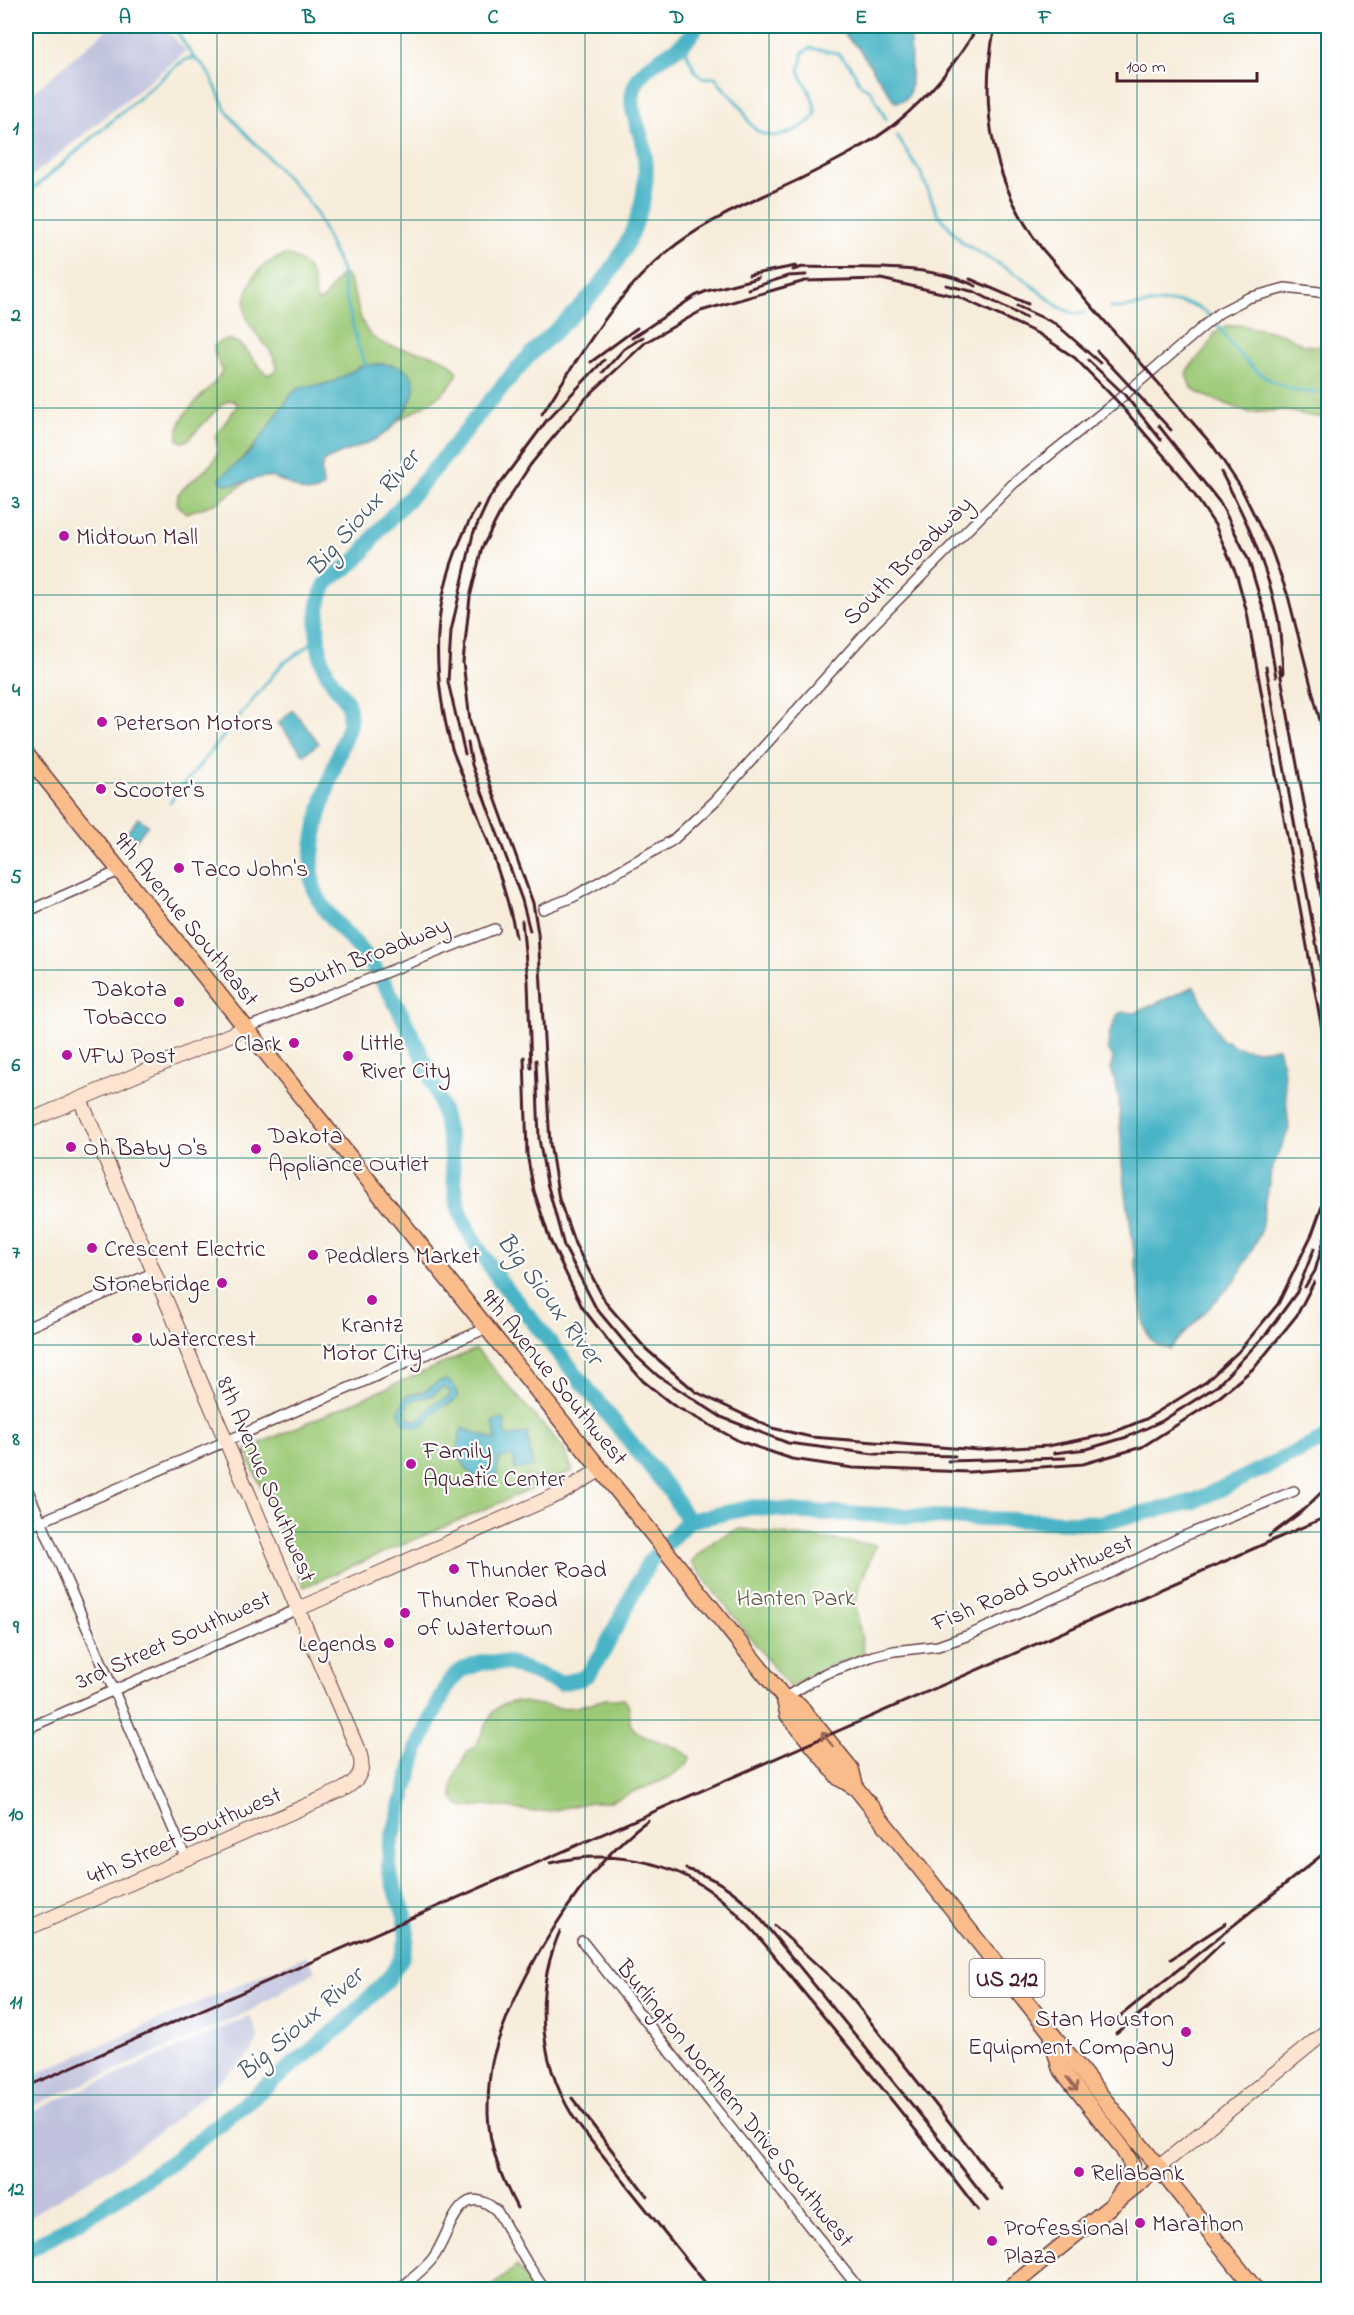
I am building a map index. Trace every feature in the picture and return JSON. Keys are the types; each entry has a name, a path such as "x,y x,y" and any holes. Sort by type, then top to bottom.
{"main road":[{"name":"9th Avenue Southeast","path":"26,754 246,1028"},
{"name":"9th Avenue Southwest","path":"246,1028 784,1698 800,1705 851,1769 856,1788 1256,2289"},
{"path":"1049,2031 1060,2068 1121,2146 1132,2165 1127,2184 1112,2205"},
{"path":"1007,2289 1159,2167"}],"street":[{"name":"South Broadway","path":"543,909 573,897 673,840 715,801 872,626 1013,484 1117,401 1208,322 1248,298 1286,288 1329,293"},
{"path":"26,912 119,871"},
{"name":"South Broadway","path":"26,1122 246,1028 495,928"},
{"name":"8th Avenue Southwest","path":"80,1099 360,1755 362,1766 358,1778"},
{"path":"26,1328 155,1272"},
{"path":"26,1528 487,1328"},
{"name":"3rd Street Southwest","path":"26,1729 561,1493 600,1470"},
{"path":"26,1486 186,1859"},
{"name":"Fish Road Southwest","path":"784,1698 824,1674 873,1656 938,1646 980,1631 1100,1578 1177,1539 1294,1491"},
{"name":"4th Street Southwest","path":"26,1929 342,1790 358,1778"},
{"name":"Burlington Northern Drive Southwest","path":"582,1941 860,2289"},
{"path":"1159,2167 1329,2030"},
{"path":"399,2289 433,2258 459,2208 473,2201 481,2201 497,2211 545,2289"}],"shaded area":[{"path":"111,26 163,26 186,51 26,181 26,98"},
{"path":"307,1955 315,1971 246,2013 26,2109 26,2078"},
{"path":"250,2016 259,2038 250,2054 150,2139 115,2164 26,2219 26,2114"}],"green space":[{"path":"285,255 298,260 308,269 318,302 323,300 340,276 346,275 364,325 374,338 384,344 441,358 458,373 454,381 441,394 399,420 409,405 404,369 377,364 360,367 335,381 302,387 293,392 263,436 239,462 227,484 245,483 217,503 186,513 177,504 178,494 213,461 218,446 215,436 238,405 229,400 221,405 188,440 182,442 178,440 178,429 188,410 218,378 222,370 214,346 231,340 244,348 268,375 277,370 269,350 249,323 245,300 250,284 260,269 274,259"},
{"path":"1240,325 1284,334 1303,345 1328,347 1328,417 1316,417 1282,410 1250,413 1200,394 1191,387 1186,375 1188,369 1209,345 1214,334 1226,326"},
{"name":"Family Aquatic Center","path":"476,1349 564,1449 573,1471 304,1587 245,1450"},
{"name":"Hanten Park","path":"740,1529 876,1545 858,1590 856,1608 864,1653 826,1667 789,1687 691,1562 713,1542"},
{"path":"606,1699 624,1699 629,1707 631,1726 645,1736 683,1752 690,1757 688,1764 668,1778 608,1802 591,1802 536,1812 486,1805 464,1808 457,1804 453,1797 452,1785 456,1773 468,1751 476,1745 493,1712 501,1705 516,1701 561,1708 576,1707"},
{"path":"517,2266 535,2289 488,2289"}],"water":[{"path":"836,26 910,26 911,84 906,99 895,102 859,49"},
{"path":"377,364 397,366 411,376 414,384 409,404 396,423 381,436 326,460 322,469 323,487 317,491 305,491 267,477 236,484 222,483 220,479 222,476 251,451 293,392 302,387 335,381 359,367"},
{"path":"293,710 319,743 304,755 278,723"},
{"path":"138,818 148,825 136,840 134,836 125,835"},
{"path":"1194,986 1222,1041 1245,1049 1278,1048 1283,1066 1289,1129 1271,1172 1260,1234 1236,1280 1169,1349 1152,1341 1144,1324 1122,1164 1119,1098 1111,1068 1113,1057 1108,1048 1109,1035 1118,1014 1135,1013"},
{"path":"446,1380 453,1385 457,1398 436,1411 422,1426 411,1426 403,1422 399,1411 406,1396 425,1391 438,1382","holes":["443,1387 450,1391 449,1397 433,1404 422,1418 414,1420 408,1417 406,1410 410,1401 431,1396"]},
{"path":"504,1419 507,1437 527,1433 533,1467 515,1470 513,1456 500,1458 494,1486 476,1478 469,1471 460,1456 459,1438 462,1428 496,1440 493,1421"}],"waterway":[{"path":"173,26 194,58 203,65 212,79 226,110 306,198 317,215 342,271 343,286 358,346 366,366"},
{"name":"Big Sioux River","path":"688,1521 670,1491 483,1257 464,1221 458,1203 448,1132 429,1073 402,1015 382,980 361,949 334,921 319,901 312,878 312,859 323,800 349,725 346,701 331,681 320,654 317,623 322,593 328,582 360,556 379,530 420,487 521,364 570,318 601,284 612,268 631,235 643,198 645,160 633,108 634,88 639,77 655,62 683,43 696,26"},
{"path":"683,45 695,71 702,78 715,77 740,106 752,126 767,135 775,136 793,131 815,116 814,103 799,70 802,53 810,48 837,53 849,64 861,85 871,91 886,119"},
{"path":"26,195 177,65 194,58"},
{"path":"897,136 922,175 937,213 963,243 1024,279 1059,307 1075,314 1084,312"},
{"path":"1110,308 1165,302 1197,307 1209,315 1236,351 1255,370 1277,384 1302,392 1328,392"},
{"path":"170,802 282,664 306,648 318,635"},
{"path":"688,1521 753,1507 801,1512 1099,1523 1195,1501 1328,1437"},
{"name":"Big Sioux River","path":"26,2251 97,2211 173,2161 340,2027 388,1979 401,1959 407,1938 405,1915 392,1882 389,1866 390,1847 417,1749 449,1682 462,1670 484,1662 509,1663 560,1683 580,1679 588,1674 603,1652 649,1562 688,1521"}],"railway":[{"path":"542,414 602,323 637,280 656,261 705,225 836,161 886,131 931,90 961,53 978,26"},
{"path":"995,26 988,85 989,115 1001,171 1012,198 1026,225 1043,250 1213,446 1240,486 1271,549 1288,596 1328,752"},
{"path":"749,275 796,266"},
{"path":"793,270 803,267 914,270 956,278 976,286"},
{"path":"748,289 788,276 806,275"},
{"path":"632,338 695,296 758,278"},
{"path":"1328,1063 1247,613 1237,576 1215,525 1183,478 1117,401 1075,358 1039,334 959,297 881,279 805,281 701,311 646,342 587,397 531,464 503,507 482,548 470,597 463,662 470,721 479,753 533,903 538,933 550,1144 559,1199 575,1244 606,1303 646,1349 696,1392 772,1428 811,1437 978,1450 1048,1446 1109,1434 1146,1419 1206,1382 1239,1351 1278,1304 1312,1234 1326,1195 1328,1174"},
{"path":"970,279 1028,304"},
{"path":"946,285 975,292 1026,318"},
{"path":"1017,306 1056,324 1100,363"},
{"path":"591,362 637,328"},
{"path":"603,372 624,349 643,337"},
{"path":"1097,351 1171,430"},
{"path":"465,754 448,682 451,631 473,534 490,497 547,420 604,360"},
{"path":"1088,360 1124,394 1161,440"},
{"path":"1159,426 1221,504 1249,561 1266,618 1276,677"},
{"path":"1221,472 1248,525 1268,580 1278,618 1283,674"},
{"path":"478,505 451,564 443,594 439,624 439,685 452,749 496,865 516,937"},
{"path":"1279,666 1328,934"},
{"path":"1266,667 1328,1009"},
{"path":"468,743 472,765 522,900 530,931"},
{"path":"522,921 528,981 531,1068"},
{"path":"1321,928 1328,951"},
{"path":"524,1057 527,1154 534,1191 550,1240 582,1307 643,1381 673,1405 739,1441 792,1459 853,1468 969,1472 1083,1464 1142,1447 1216,1400 1255,1367 1297,1315 1314,1282"},
{"path":"536,1060 539,1139 547,1183 564,1246 596,1308 635,1355 658,1376 721,1417 788,1443 874,1454 955,1456"},
{"path":"1305,1287 1315,1271 1328,1226"},
{"path":"1054,1453 1087,1449 1127,1437 1162,1421 1217,1386 1267,1333 1297,1292 1314,1249"},
{"path":"948,1461 1065,1458"},
{"path":"1269,1536 1301,1512 1328,1486"},
{"path":"26,2087 1328,1516"},
{"path":"517,2208 493,2150 488,2113 490,2075 504,2024 536,1959 577,1894 600,1865 624,1840 648,1820"},
{"path":"1110,2024 1328,1850"},
{"path":"550,1863 589,1857 629,1859 668,1868 686,1876 718,1897 770,1950 978,2210"},
{"path":"686,1869 723,1885 754,1911 988,2201"},
{"path":"1171,1959 1226,1923"},
{"path":"775,1926 854,2001 1002,2189"},
{"path":"560,1931 551,1956 543,2006 548,2057 566,2105 580,2127 711,2290"},
{"path":"1116,2033 1185,1978 1223,1942"},
{"path":"572,2098 647,2196"}],"place":[{"name":"Midtown Mall","path":"64,536"},
{"name":"Peterson Motors","path":"102,722"},
{"name":"Scooter's","path":"101,789"},
{"name":"Taco John's","path":"179,868"},
{"name":"Dakota Tobacco","path":"179,1002"},
{"name":"Clark","path":"294,1043"},
{"name":"VFW Post","path":"67,1055"},
{"name":"Little River City","path":"348,1056"},
{"name":"Oh Baby O's","path":"71,1147"},
{"name":"Dakota Appliance Outlet","path":"256,1149"},
{"name":"Crescent Electric","path":"92,1248"},
{"name":"Peddlers Market","path":"313,1255"},
{"name":"Stonebridge","path":"222,1283"},
{"name":"Krantz Motor City","path":"372,1300"},
{"name":"Watercrest","path":"137,1338"},
{"name":"Family Aquatic Center","path":"411,1464"},
{"name":"Thunder Road","path":"454,1569"},
{"name":"Thunder Road of Watertown","path":"405,1613"},
{"name":"Legends","path":"389,1643"},
{"name":"Stan Houston Equipment Company","path":"1186,2032"},
{"name":"Reliabank","path":"1079,2172"},
{"name":"Marathon","path":"1140,2223"},
{"name":"Professional Plaza","path":"992,2241"}]}
